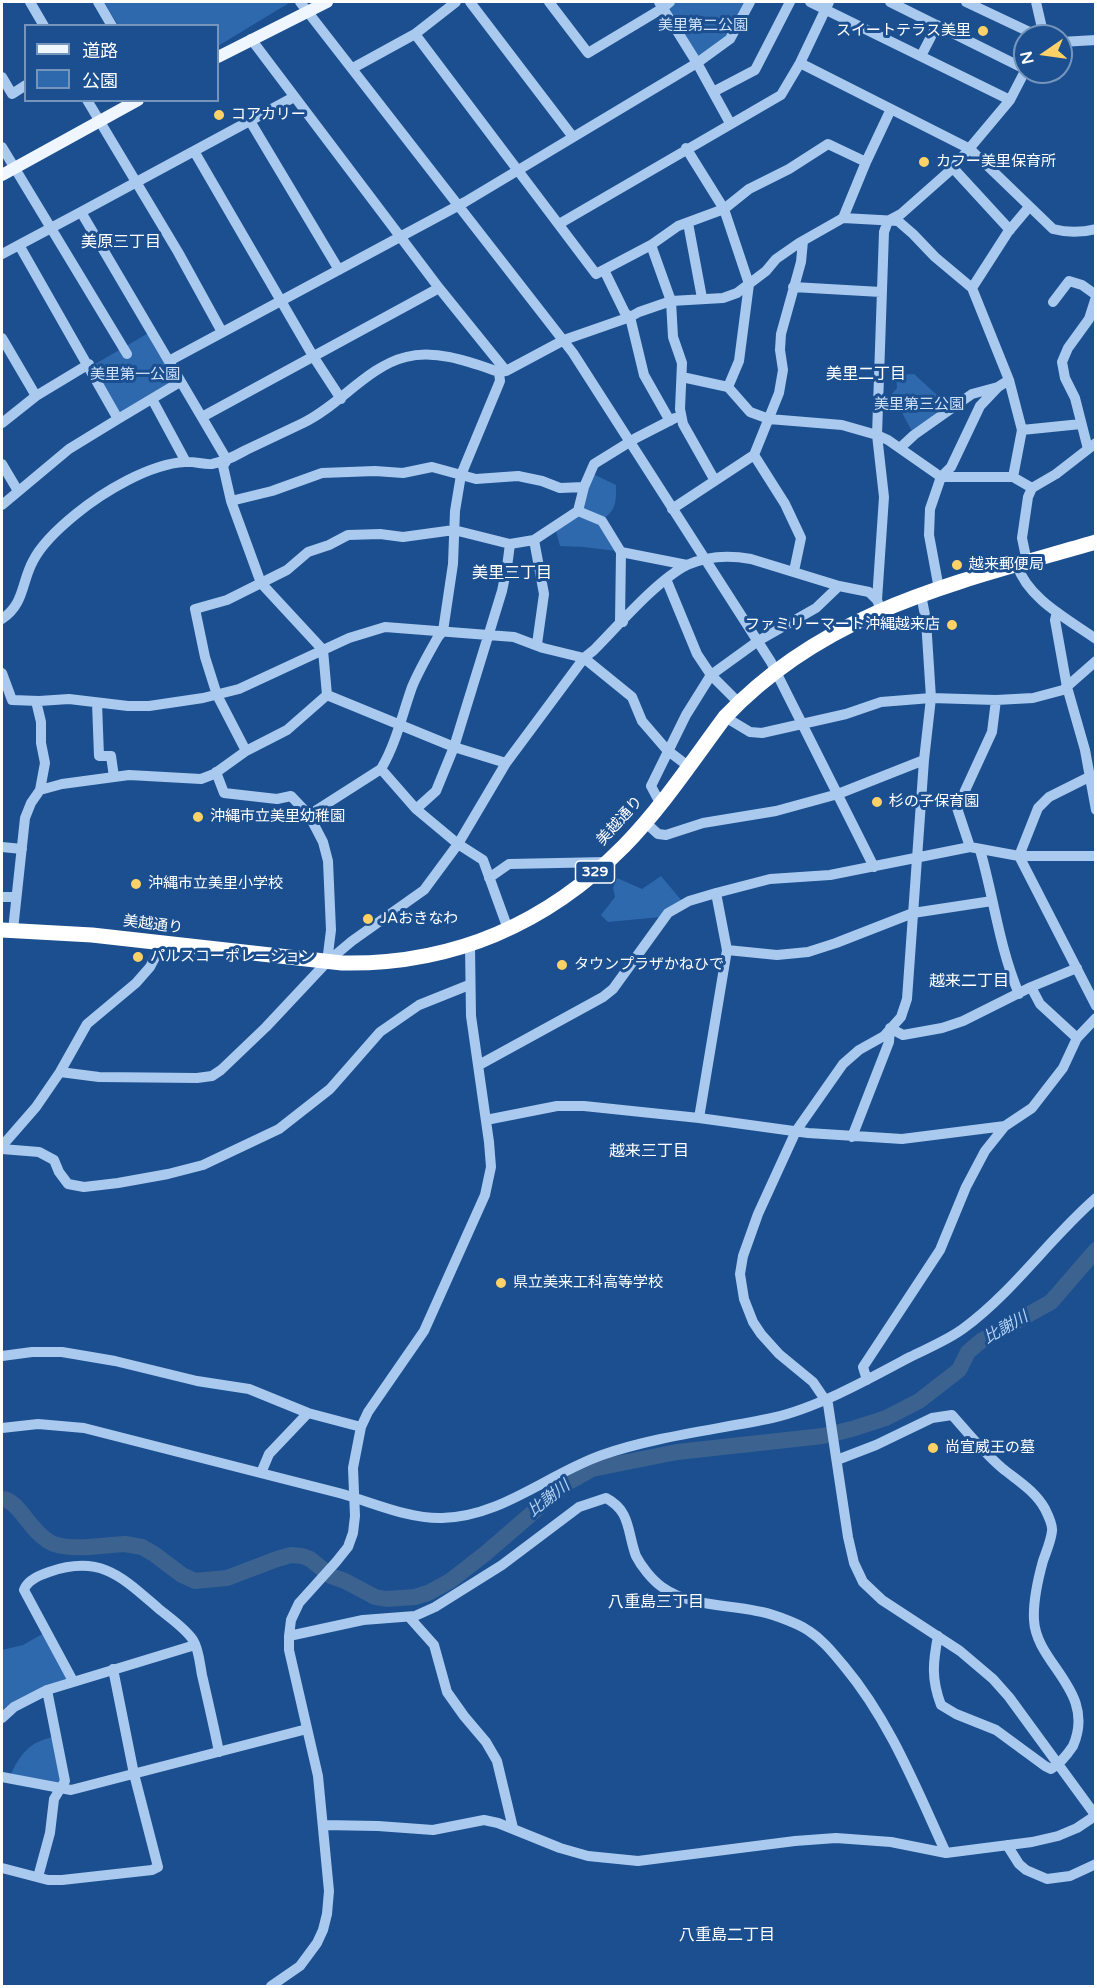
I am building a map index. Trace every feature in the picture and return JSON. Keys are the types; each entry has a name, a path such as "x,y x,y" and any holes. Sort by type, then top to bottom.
{"highway":[{"name":"美越通り","path":"7,930 92,935 327,962 392,962 470,946 548,907 607,862 645,822 725,717 776,670 879,605 921,595 1095,542"}],"main road":[{"path":"219,56 327,2"},
{"path":"2,175 134,102"}],"street":[{"path":"30,2 43,24"},
{"path":"98,2 111,24"},
{"path":"300,2 564,340 776,670 874,867"},
{"path":"353,68 415,34 456,2"},
{"path":"470,2 573,137"},
{"path":"549,2 588,53 664,4 730,123"},
{"path":"169,361 459,205 697,63 730,39 750,2"},
{"path":"713,93 754,70 790,2"},
{"path":"810,2 828,5 921,56 1010,100"},
{"path":"890,2 1013,64"},
{"path":"969,2 1015,24"},
{"path":"1040,3 1042,24"},
{"path":"559,224 686,148 781,95 800,63 828,5"},
{"path":"921,56 937,25"},
{"path":"415,34 596,274 651,245 678,226 724,209 749,189 789,169 828,144 866,162"},
{"path":"251,39 502,371 500,381 461,475 454,530 453,564 443,631 413,685 400,726 381,770 309,815"},
{"path":"1073,41 1095,40"},
{"path":"800,63 970,149 1000,175 1053,229 1083,233 1095,229"},
{"path":"2,77 12,94"},
{"path":"879,605 884,497 877,435 884,232 888,221 901,214 953,168 1010,100 1018,84"},
{"path":"2,100 24,86"},
{"path":"2,254 294,97"},
{"path":"88,102 222,332"},
{"path":"843,218 891,109"},
{"path":"250,121 339,270"},
{"path":"2,147 127,354"},
{"path":"686,148 724,209 749,284 739,361 728,387"},
{"path":"194,151 313,356 341,399"},
{"path":"953,168 1010,230"},
{"path":"972,288 1010,230 1029,207"},
{"path":"81,212 227,460"},
{"path":"2,619 20,601 32,561 41,547 74,516 128,481 164,466 186,462 211,464 227,460 314,418 383,366 404,357 419,354 467,361 502,371 564,340 671,301 723,298 737,293 776,259 803,240 843,218 898,221 935,257 972,288 1009,381 1022,430 1013,477"},
{"path":"688,223 702,298"},
{"path":"672,508 753,455 779,393 783,370 780,350 781,334 801,262 803,240"},
{"path":"19,245 118,419"},
{"path":"651,245 671,301 673,337 682,363 681,414 683,424 714,479"},
{"path":"604,270 625,313 630,317 644,375 670,421"},
{"path":"1053,302 1069,280 1082,285 1095,300 1089,319 1068,348 1062,362 1065,378 1075,398 1081,424 1092,446 1056,474 1032,488 1028,497 1022,538 1020,574 1028,585 1057,612 1095,639"},
{"path":"793,287 881,292"},
{"path":"202,417 440,288"},
{"path":"2,338 36,396"},
{"path":"2,423 36,396 88,364"},
{"path":"682,377 728,387 750,412 762,435"},
{"path":"900,448 914,435 972,394 998,387 1009,381"},
{"path":"2,505 69,449 180,382"},
{"path":"939,589 929,535 930,509 941,477 951,467 980,406 998,387"},
{"path":"152,399 186,462"},
{"path":"750,412 769,420 842,425 877,435 941,477 1013,477 1032,488"},
{"path":"246,751 217,694 205,657 195,609 227,600 261,584 287,570 308,552 348,535 380,534 404,537 454,530 510,544 534,540 578,510 584,487 594,464 630,441 681,414"},
{"path":"1022,430 1081,424"},
{"path":"753,455 785,504 801,538 794,571"},
{"path":"227,460 223,466 231,501 261,584 323,650 327,694"},
{"path":"2,464 18,491"},
{"path":"231,501 322,473 345,470 404,473 432,466 476,479 518,476 560,488 584,487"},
{"path":"578,510 602,521 621,552 619,602 620,621 622,622"},
{"path":"534,540 544,594 537,644"},
{"path":"416,809 436,791 454,747 502,591 510,544"},
{"path":"621,552 687,566"},
{"path":"60,1072 99,1077 197,1078 212,1076 229,1063 327,962 352,941 418,895 430,883 458,844 506,763 585,658 666,579 687,566 704,560 736,556 794,571 839,586 869,592 879,605"},
{"path":"666,579 697,654 711,675 739,703"},
{"path":"660,803 651,786 667,750 711,675 758,641 816,608 839,586"},
{"path":"323,1825 433,1830 484,1820 513,1828 560,1848 588,1856 638,1861 836,1838 891,1842 946,1853 1058,1836 1077,1828 1095,1816 1009,1697 993,1679 960,1651 882,1600 859,1575 848,1537 832,1423 825,1398 813,1382 779,1354 761,1334 747,1309 741,1285 740,1274 748,1240 796,1131 843,1064 859,1050 884,1036 901,1017 907,999 924,760 931,698 926,620 921,595"},
{"path":"1057,612 1054,620 1066,687 1085,750 1095,810"},
{"path":"2,672 12,700 69,699 128,706 149,706 183,702 239,689 349,638 385,627 514,638 585,658 632,696 642,721 667,750 688,766"},
{"path":"725,717 750,732 769,733 846,714 881,702 931,698 996,700 1033,698 1063,690 1095,661"},
{"path":"327,694 454,747 506,763"},
{"path":"40,790 62,784 129,775 201,779 216,772 246,751 287,730 327,694"},
{"path":"996,700 992,732 957,808 988,879 1003,948 1019,993"},
{"path":"7,930 16,897 25,818 40,790 45,763 41,743 41,722 36,701"},
{"path":"97,703 99,756 111,756 114,777"},
{"path":"645,822 658,834 666,835 703,823 776,811 838,794 924,760"},
{"path":"381,770 416,809 458,844 483,860 508,929"},
{"path":"216,772 224,793 277,799 291,795 309,815 328,861 332,930 327,962"},
{"path":"1089,777 1049,797 1038,808 1019,856 1095,1006"},
{"path":"2,847 22,849"},
{"path":"479,1065 603,997 613,989 668,913 689,901 770,879 830,875 917,857 975,849 1019,856 1095,856"},
{"path":"489,878 509,864 607,862"},
{"path":"699,1118 728,950 716,893"},
{"path":"2,897 16,897"},
{"path":"728,950 777,955 808,952 836,944 913,914 992,902"},
{"path":"2,1148 36,1107 60,1072 87,1024 136,983 150,967 162,944"},
{"path":"271,1986 300,1966 312,1951 323,1930 329,1891 318,1776 291,1666 288,1636 291,1620 299,1603 348,1547 353,1533 353,1468 361,1427 368,1412 424,1331 485,1195 491,1167 471,1016 470,946"},
{"path":"890,1028 903,1035 942,1028 963,1021 1031,987 1077,968"},
{"path":"2,1148 39,1152 54,1160 68,1184 84,1187 168,1174 203,1165 279,1129 330,1089 380,1032 419,1005 469,985"},
{"path":"1031,987 1040,1004 1077,1038"},
{"path":"867,1380 863,1367 940,1250 974,1170 985,1151 1005,1126 1032,1108 1063,1068 1077,1038 1095,1018"},
{"path":"852,1137 889,1042 890,1028"},
{"path":"486,1120 557,1106 584,1106 852,1137 918,1138 1005,1126"},
{"path":"2,1428 38,1424 84,1428 354,1497 406,1513 439,1518 470,1516 491,1509 587,1460 680,1434 774,1417 867,1380 961,1330 988,1309 1095,1198"},
{"path":"2,1356 32,1352 62,1352 115,1361 196,1381 249,1389 308,1413 361,1427"},
{"path":"261,1473 269,1454 308,1413"},
{"path":"837,1460 876,1445 932,1418 952,1415 1001,1468 1027,1486 1044,1508 1053,1529 1041,1568 1034,1612 1035,1628 1041,1642 1069,1678 1081,1705 1083,1720 1079,1737 1059,1765 1052,1769 1045,1766 996,1730 956,1714 941,1705 933,1675 938,1636"},
{"path":"288,1636 363,1620 415,1616 435,1607 492,1571 579,1507 606,1498 620,1507 626,1518 637,1557 657,1584 665,1590 689,1600 772,1615 801,1626 825,1643 861,1686 896,1742 946,1853"},
{"path":"73,1681 24,1590 26,1585 47,1572 70,1566 110,1570 176,1623 193,1640 219,1752"},
{"path":"409,1617 434,1645 447,1692 486,1742 497,1761 513,1828"},
{"path":"2,1718 14,1707 47,1690 195,1645"},
{"path":"2,1868 48,1880 62,1880 158,1867 134,1774 113,1669"},
{"path":"38,1877 50,1833 54,1798 65,1781 47,1690"},
{"path":"2,1777 71,1790 307,1729"},
{"path":"1007,1845 1019,1864 1026,1870 1047,1879 1070,1876 1095,1864"}],"green space":[{"path":"104,2 289,3 219,45 219,24 117,24"},
{"name":"美里第二公園","path":"670,2 750,2 730,39 697,63 663,8"},
{"name":"美里第一公園","path":"152,331 180,382 118,419 90,367"},
{"name":"美里第三公園","path":"914,374 937,395 948,410 914,435 892,394 897,388 896,375"},
{"path":"593,474 616,485 616,500 613,508 603,519 583,509"},
{"path":"578,514 600,523 616,551 560,546 554,523"},
{"path":"661,876 682,901 661,917 608,922 601,915 615,897 613,888 617,878 642,889"},
{"path":"46,1632 73,1681 2,1718 2,1650 23,1645"},
{"path":"57,1736 63,1787 9,1778 17,1762 32,1745"}],"waterway":[{"name":"比謝川","path":"2,1499 14,1504 39,1533 54,1544 71,1547 125,1544 142,1547 182,1575 195,1581 227,1578 291,1555 310,1559 331,1576 375,1597 386,1599 415,1597 450,1581 567,1483 592,1469 677,1452 823,1436 886,1418 919,1401 959,1370 968,1352 981,1341 1051,1302 1096,1250"}],"place":[{"name":"スイートテラス美里","path":"983,31"},
{"name":"コアカリー","path":"219,115"},
{"name":"カフー美里保育所","path":"924,162"},
{"name":"越来郵便局","path":"957,565"},
{"name":"ファミリーマート沖縄越来店","path":"952,625"},
{"name":"杉の子保育園","path":"877,802"},
{"name":"沖縄市立美里幼稚園","path":"198,817"},
{"name":"沖縄市立美里小学校","path":"136,884"},
{"name":"JAおきなわ","path":"368,919"},
{"name":"パルスコーポレーション","path":"138,957"},
{"name":"タウンプラザかねひで","path":"562,965"},
{"name":"県立美来工科高等学校","path":"501,1283"},
{"name":"尚宣威王の墓","path":"933,1448"}],"district":[{"name":"美原三丁目","path":"121,243"},
{"name":"美里二丁目","path":"866,375"},
{"name":"美里三丁目","path":"512,574"},
{"name":"越来二丁目","path":"969,982"},
{"name":"越来三丁目","path":"649,1152"},
{"name":"八重島三丁目","path":"656,1603"},
{"name":"八重島二丁目","path":"727,1936"}]}
